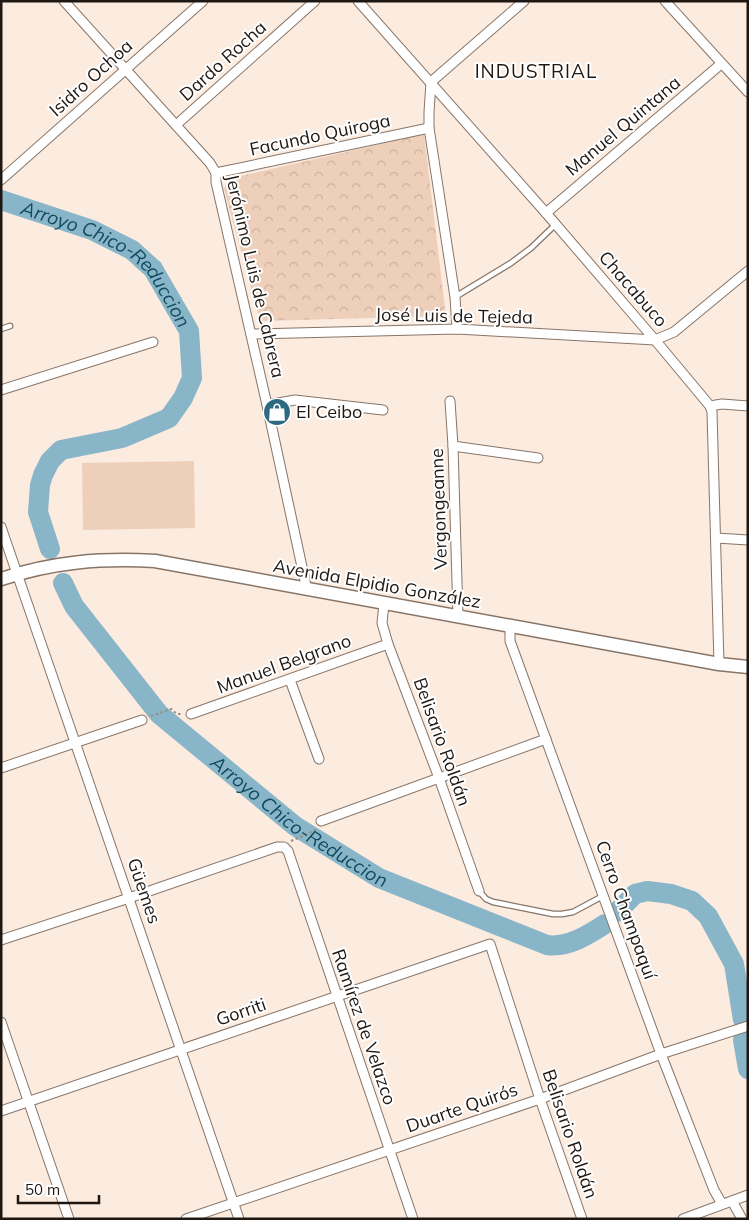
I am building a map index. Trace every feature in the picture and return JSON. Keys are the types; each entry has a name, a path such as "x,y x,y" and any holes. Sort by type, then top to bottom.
{"main road":[{"name":"Avenida Elpidio González","path":"1,579 67,562 102,559 154,561 306,590 748,668"}],"street":[{"name":"Jerónimo Luis de Cabrera","path":"64,1 124,70 176,125 216,173 216,182 252,334 306,590"},
{"name":"Isidro Ochoa","path":"1,180 203,1"},
{"name":"Dardo Rocha","path":"176,125 315,1"},
{"path":"457,329 455,297 430,128 429,112 432,82 524,1"},
{"path":"665,1 748,92"},
{"name":"Chacabuco","path":"360,2 556,224 710,406"},
{"name":"Manuel Quintana","path":"546,213 721,64"},
{"name":"Facundo Quiroga","path":"216,173 430,128"},
{"path":"656,340 674,332 748,271"},
{"name":"José Luis de Tejeda","path":"252,334 457,329 656,340"},
{"path":"1,390 154,342"},
{"name":"Jerónimo Luis de Cabrera","path":"267,405 295,400 383,410"},
{"name":"Vergongeanne","path":"450,401 454,446 458,616"},
{"path":"719,664 712,412 710,406 722,404 748,406"},
{"path":"454,446 538,458"},
{"name":"Güemes","path":"1,527 239,1219"},
{"path":"716,538 748,540"},
{"name":"Belisario Roldán","path":"384,604 382,623 388,644 479,892"},
{"name":"Cerro Champaquí","path":"510,625 510,641 603,896 661,1054 714,1190 722,1204"},
{"name":"Manuel Belgrano","path":"191,714 388,644"},
{"path":"290,680 318,759"},
{"path":"1,768 142,720"},
{"path":"321,821 546,739"},
{"path":"1,940 286,844"},
{"name":"Ramírez de Velazco","path":"286,844 413,1219"},
{"name":"Belisario Roldán","path":"490,944 540,1099 582,1219"},
{"name":"Gorriti","path":"1,1111 490,944"},
{"path":"1,1022 69,1219"},
{"name":"Duarte Quirós","path":"186,1219 540,1099 661,1054 748,1026"},
{"path":"683,1219 748,1195"},
{"path":"732,1201 742,1219"}],"lane":[{"path":"455,297 511,263 531,248 556,224"},
{"path":"1,329 10,326"},
{"path":"479,892 493,902 553,914 572,912 603,896"}],"path":[{"path":"152,716 171,709 177,714"},
{"path":"286,844 316,832"}],"green space":[{"path":"424,134 446,316 260,321 224,189 227,182 236,177"},
{"path":"194,461 195,528 83,530 82,463"}],"waterway":[{"name":"Arroyo Chico-Reduccion","path":"1,200 92,230 132,250 153,269 189,331 192,378 183,398 169,418 122,438 61,450 50,461 40,485 38,512 50,549"},
{"name":"Arroyo Chico-Reduccion","path":"63,583 74,606 159,714 295,826 379,878 547,945 570,943 605,924"},
{"name":"Arroyo Chico-Reduccion","path":"617,912 635,894 647,891 671,894 692,901 708,916 734,964 743,1020"},
{"path":"743,1040 748,1069"}],"place":[{"name":"El Ceibo","path":"277,412"}],"district":[{"name":"INDUSTRIAL","path":"536,71"}]}
